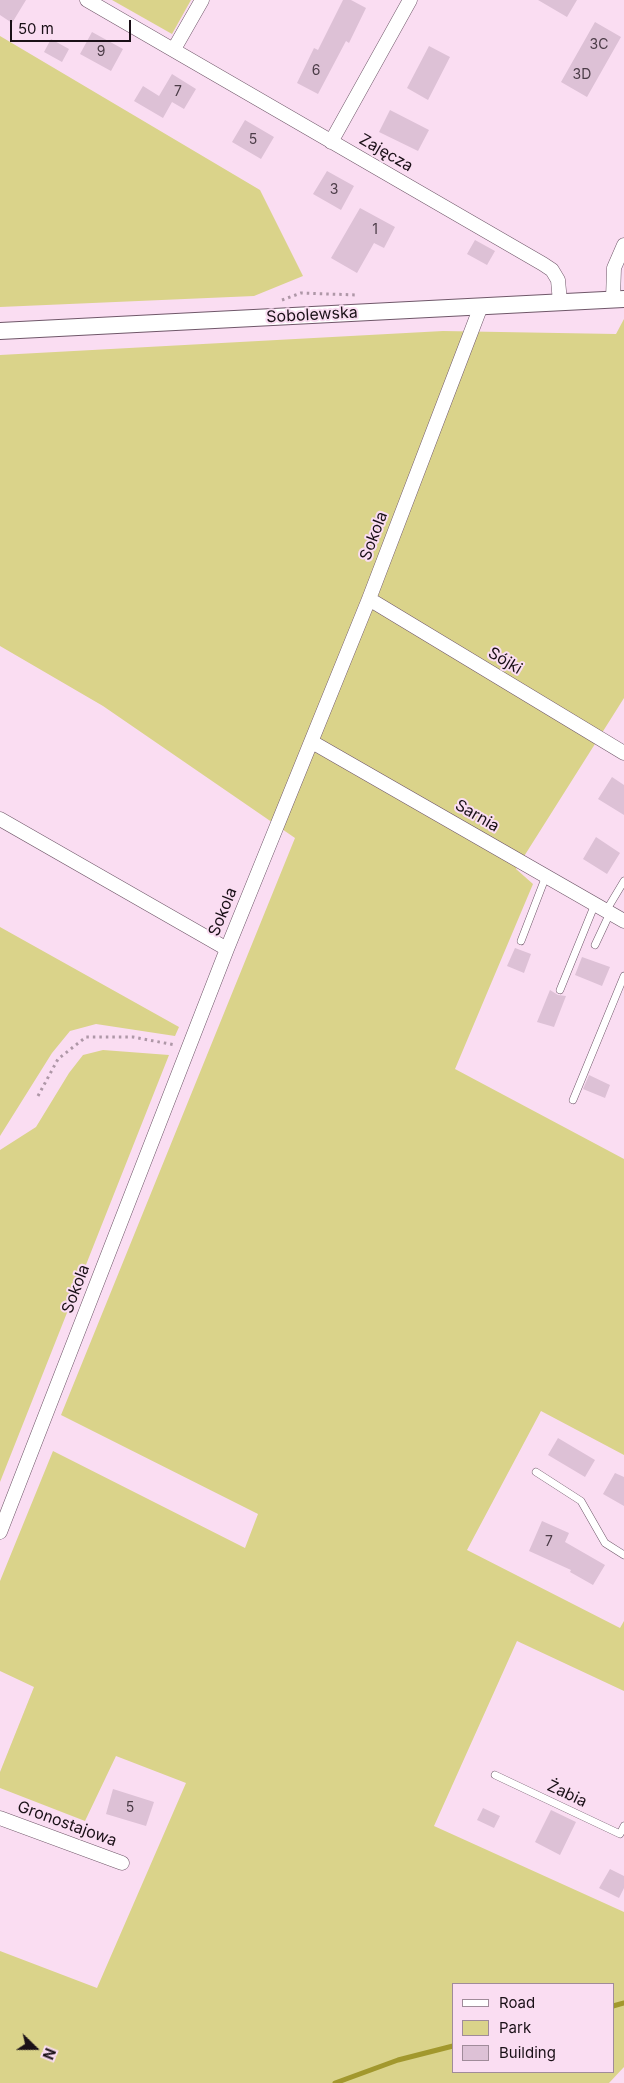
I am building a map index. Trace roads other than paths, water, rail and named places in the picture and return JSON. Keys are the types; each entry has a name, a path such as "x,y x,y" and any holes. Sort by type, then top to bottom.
{"street":[{"name":"Zajęcza","path":"87,0 543,264 552,270 558,280 560,302"},
{"path":"174,49 202,0"},
{"path":"331,142 410,0"},
{"path":"618,299 614,268 624,245"},
{"name":"Sobolewska","path":"0,331 618,299"},
{"name":"Sokola","path":"0,1532 227,949 369,598 481,306"},
{"name":"Sójki","path":"369,598 624,753"},
{"name":"Sarnia","path":"312,742 624,921"},
{"path":"0,819 227,949"},
{"name":"Gronostajowa","path":"0,1818 122,1863"}],"lane":[{"path":"521,941 546,876"},
{"path":"560,990 604,909 624,881"},
{"path":"596,945 604,909"},
{"path":"573,1100 624,976"},
{"path":"536,1472 581,1501 605,1543 624,1555"},
{"name":"Żabia","path":"495,1775 620,1834 624,1826"}],"waterway":[{"path":"614,2006 624,2003"},
{"path":"335,2083 398,2060 452,2046"}]}
